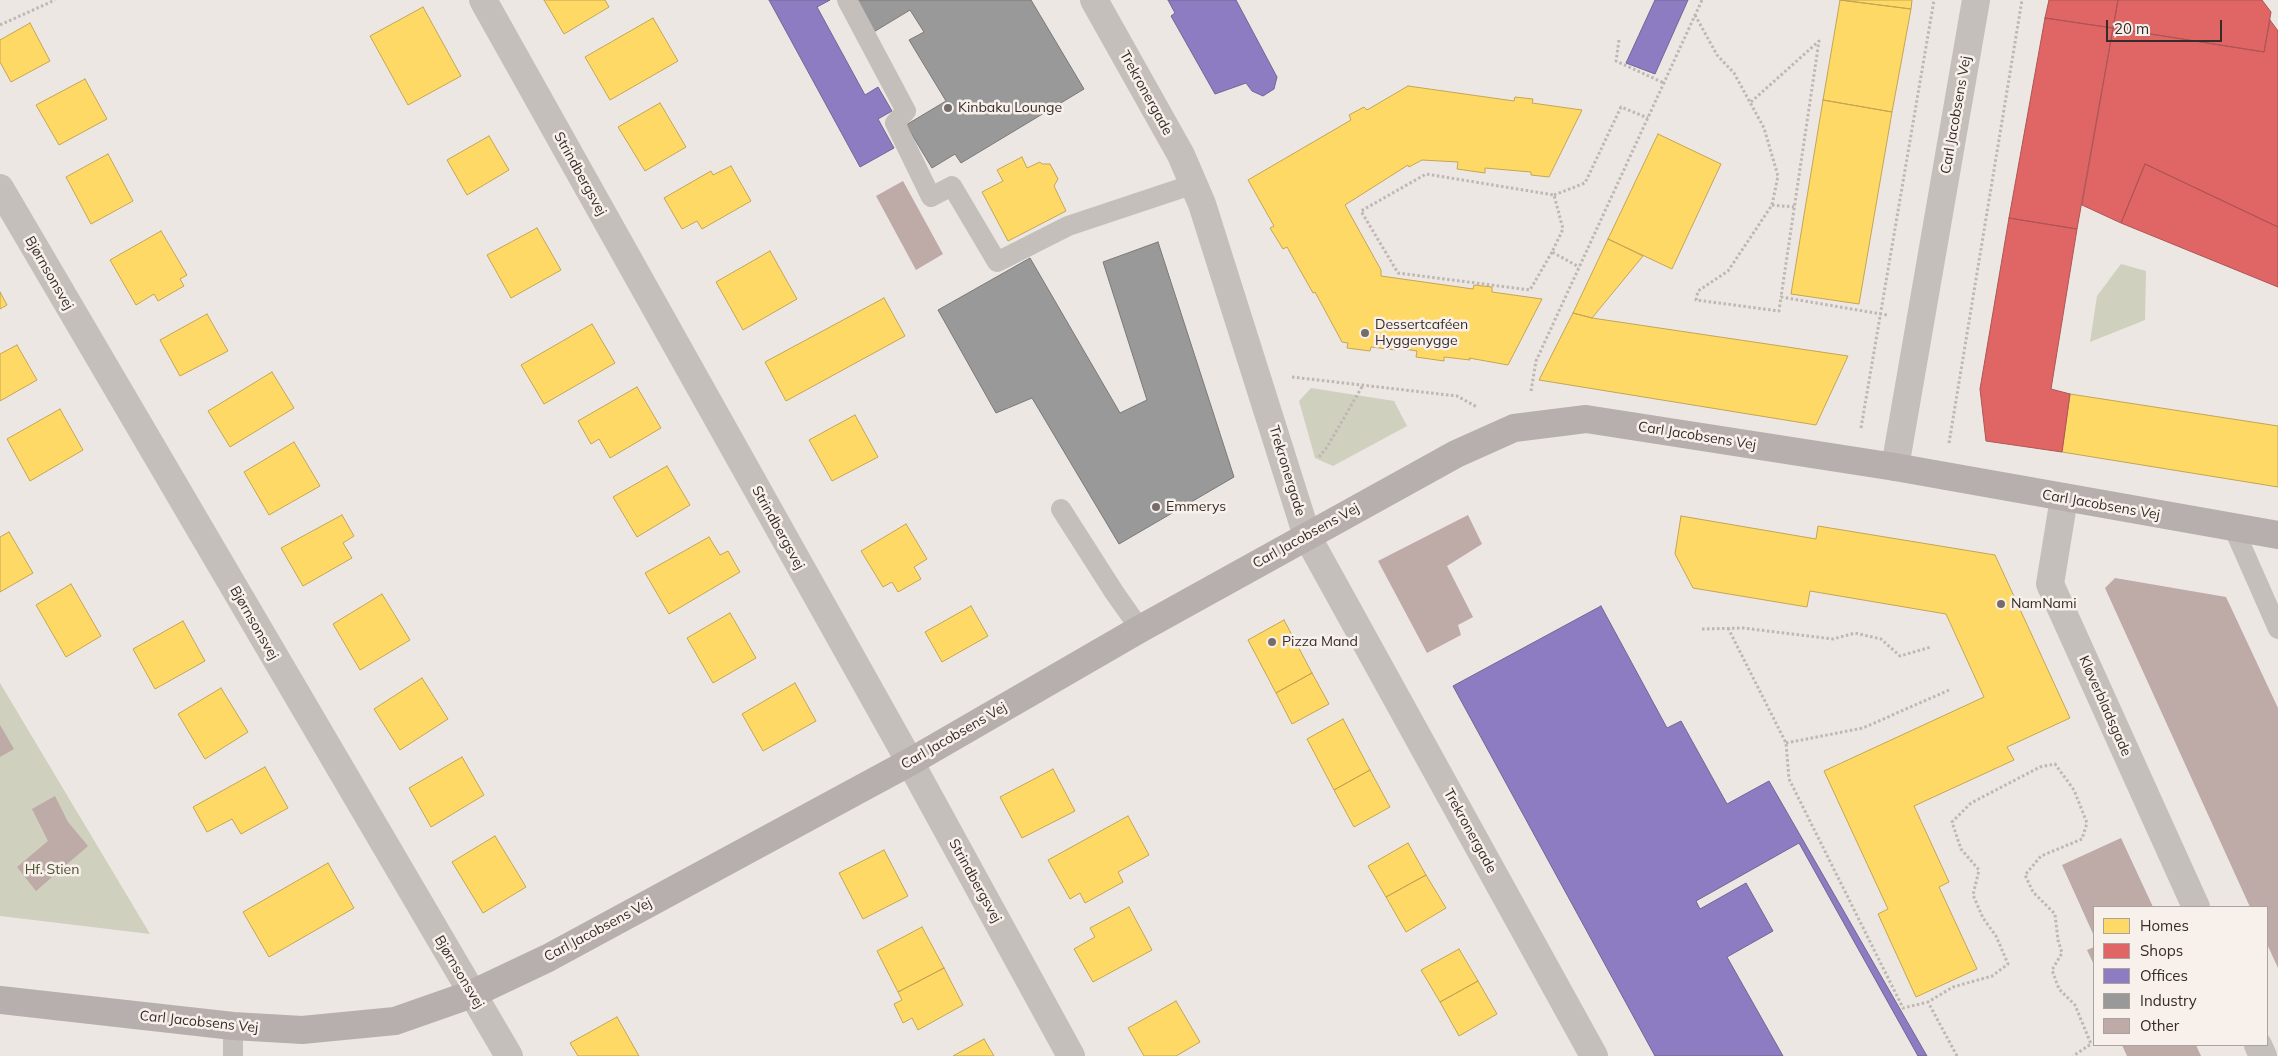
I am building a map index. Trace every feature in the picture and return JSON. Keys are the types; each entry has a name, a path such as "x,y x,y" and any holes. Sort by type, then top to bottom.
{"street":[{"name":"Strindbergsvej","path":"483,0 910,762 1071,1056"},
{"name":"Trekronergade","path":"1094,0 1181,155 1202,204 1307,536 1594,1056"},
{"name":"Carl Jacobsens Vej","path":"1895,467 1976,0"},
{"name":"Bjørnsonsvej","path":"0,188 509,1056"},
{"name":"Carl Jacobsens Vej","path":"0,1000 233,1026 302,1030 395,1020 472,994 548,958 910,762 1140,629 1456,454 1520,427 1586,418 1895,467 2278,535"},
{"name":"Kløverbladsgade","path":"2064,498 2050,584 2196,906"}],"lane":[{"path":"847,0 906,110 895,123 931,197 952,186 997,262 1068,226 1194,184"},
{"path":"1061,509 1140,629"},
{"path":"2232,527 2278,629"},
{"path":"233,1026 233,1056"}],"path":[{"path":"0,25 55,0"},
{"path":"1256,373 1457,396 1520,427 1536,361 1702,0"},
{"path":"1856,461 1934,0"},
{"path":"1943,476 2022,0"},
{"path":"1695,15 1716,55 1734,73 1750,103 1764,128 1778,176 1772,205 1728,271 1698,291 1696,300 1779,311 1818,42 1750,103"},
{"path":"1619,40 1616,61 1664,83"},
{"path":"1554,195 1563,228 1552,252 1530,290 1398,272 1362,211 1426,174 1554,195 1585,184 1622,107 1648,118"},
{"path":"1772,205 1794,208"},
{"path":"1552,252 1580,267"},
{"path":"1781,297 1920,321"},
{"path":"1292,486 1327,448 1363,385"},
{"path":"1728,628 1786,742 1789,779 1903,1008 1928,1002 1953,986 1992,976 2008,964 1996,936 1983,918 1973,895 1979,870 1961,849 1952,822 1971,803 2040,767 2055,764 2074,790 2087,823 2082,839 2041,856 2025,875 2033,892 2056,914 2058,940 2062,953 2052,970 2058,989 2075,1005 2091,1044 2073,1056"},
{"path":"1702,629 1743,628 1833,639 1856,633 1881,639 1900,656 1931,647"},
{"path":"1786,742 1863,728 1949,690"},
{"path":"1928,1002 1957,1056"}],"green space":[{"path":"2121,264 2146,271 2145,320 2090,342 2097,296"},
{"path":"1311,388 1394,401 1407,426 1333,466 1315,458 1299,401"},
{"name":"Hf. Stien","path":"0,683 150,934 0,916"}],"building: Homes":[{"path":"544,0 605,0 609,7 564,34"},
{"path":"1840,0 1911,9 1892,112 1823,100"},
{"path":"1840,0 1912,0 1911,9"},
{"path":"423,7 461,76 408,105 370,36"},
{"path":"653,18 678,61 610,100 585,57"},
{"path":"30,23 50,61 11,82 0,62 0,40"},
{"path":"85,79 107,119 59,145 36,105"},
{"path":"1408,86 1514,101 1515,97 1533,99 1532,103 1582,110 1549,177 1531,175 1531,172 1485,168 1485,173 1457,169 1458,162 1422,160 1409,167 1408,165 1345,205 1381,270 1381,276 1473,289 1474,285 1492,287 1492,292 1542,299 1508,365 1469,358 1470,360 1444,357 1444,361 1416,357 1417,351 1397,348 1396,350 1371,347 1370,351 1347,348 1348,343 1342,342 1315,292 1313,293 1287,247 1283,249 1270,228 1274,226 1248,180 1351,120 1349,115 1364,107 1367,110"},
{"path":"1823,100 1892,112 1859,304 1791,294"},
{"path":"660,103 686,147 645,171 618,127"},
{"path":"1658,134 1721,164 1672,269 1608,239"},
{"path":"489,136 509,170 467,195 447,160"},
{"path":"108,154 133,201 91,224 66,177"},
{"path":"1022,157 1027,168 1040,162 1042,164 1050,164 1058,179 1054,186 1066,211 1008,241 982,192 1003,181 997,170"},
{"path":"731,166 751,201 702,229 697,221 682,229 664,198 711,171 713,175"},
{"path":"537,228 561,270 511,298 487,255"},
{"path":"161,231 187,275 180,279 184,286 158,301 154,294 136,305 110,260"},
{"path":"1608,239 1643,256 1592,318 1573,313"},
{"path":"770,251 797,299 743,330 716,282"},
{"path":"0,292 7,305 0,309"},
{"path":"884,298 905,336 786,401 765,362"},
{"path":"1573,313 1592,318 1848,356 1816,425 1539,380"},
{"path":"207,314 228,351 180,376 160,340"},
{"path":"592,324 615,363 544,404 521,365"},
{"path":"17,345 37,380 0,401 0,354"},
{"path":"272,372 294,408 230,447 208,411"},
{"path":"637,387 661,428 610,458 599,439 591,444 578,421"},
{"path":"2070,394 2278,426 2278,487 2062,452"},
{"path":"60,409 83,450 30,481 7,439"},
{"path":"855,415 878,457 832,481 809,440"},
{"path":"294,442 320,486 269,515 244,472"},
{"path":"667,466 690,505 637,537 613,497"},
{"path":"342,515 354,536 343,543 352,558 303,586 281,548"},
{"path":"1681,516 1816,539 1818,526 1995,555 2070,718 2007,747 2014,760 1914,806 1949,882 1939,887 1977,969 1916,997 1878,914 1888,909 1824,771 1984,697 1946,614 1810,591 1807,607 1693,588 1675,554"},
{"path":"906,524 927,559 914,567 921,579 898,592 892,582 883,587 861,551"},
{"path":"9,532 33,573 0,592 0,537"},
{"path":"709,537 720,555 728,551 740,572 669,614 645,573"},
{"path":"71,584 101,636 66,657 36,605"},
{"path":"382,594 410,640 360,670 333,624"},
{"path":"971,606 988,636 942,662 925,632"},
{"path":"730,613 756,658 713,683 687,638"},
{"path":"1284,620 1312,673 1276,693 1248,640"},
{"path":"183,621 205,661 155,689 133,649"},
{"path":"1312,673 1329,704 1292,724 1276,693"},
{"path":"422,678 448,719 400,750 374,709"},
{"path":"795,683 816,721 763,751 742,714"},
{"path":"221,688 248,732 205,759 178,714"},
{"path":"1343,719 1370,770 1334,790 1307,739"},
{"path":"462,757 484,795 431,827 409,788"},
{"path":"265,767 288,808 241,834 232,819 207,832 193,807"},
{"path":"1053,769 1075,811 1022,838 1000,797"},
{"path":"1370,770 1390,807 1354,827 1334,790"},
{"path":"1128,816 1149,855 1118,872 1123,882 1085,903 1080,893 1070,899 1048,860"},
{"path":"495,836 526,887 483,913 452,862"},
{"path":"1408,843 1426,875 1386,897 1368,866"},
{"path":"884,850 908,896 863,919 839,873"},
{"path":"328,863 354,908 269,957 243,912"},
{"path":"1426,875 1446,908 1406,932 1386,897"},
{"path":"1129,907 1152,950 1093,982 1074,949 1095,937 1090,928"},
{"path":"922,927 944,968 898,992 877,951"},
{"path":"1459,949 1478,981 1440,1002 1421,970"},
{"path":"944,968 963,1005 918,1030 912,1018 903,1023 894,1004 902,1000 898,992"},
{"path":"1478,981 1497,1014 1459,1036 1440,1002"},
{"path":"1176,1001 1200,1042 1176,1056 1144,1056 1128,1028"},
{"path":"617,1017 639,1056 578,1056 570,1043"},
{"path":"984,1039 994,1056 953,1056"}],"building: Shops":[{"path":"2049,0 2118,0 2113,28 2045,18"},
{"path":"2118,0 2262,0 2271,12 2264,52 2113,28"},
{"path":"2045,18 2113,28 2077,229 2009,218"},
{"path":"2270,20 2278,31 2278,227 2145,164 2121,223 2082,205 2113,28 2264,52"},
{"path":"2145,164 2278,227 2278,287 2121,223"},
{"path":"2009,218 2077,229 2051,389 2070,394 2062,452 1986,441 1980,389"}],"building: Offices":[{"path":"769,0 830,0 817,7 865,95 878,87 892,111 878,119 894,148 860,167"},
{"path":"1168,0 1236,0 1277,77 1274,89 1263,96 1252,91 1246,83 1215,94 1171,16 1175,13"},
{"path":"1655,0 1688,0 1655,74 1626,63"},
{"path":"1601,606 1667,728 1681,721 1727,804 1769,781 1927,1056 1918,1056 1799,843 1696,901 1700,909 1746,883 1773,931 1727,957 1783,1056 1655,1056 1453,686"}],"building: Industry":[{"path":"854,0 1031,0 1084,89 961,163 955,154 932,168 906,125 946,101 909,40 924,32 910,10 872,33"},
{"path":"1158,242 1234,477 1119,544 1032,398 996,413 938,310 1030,258 1120,413 1147,400 1103,262"}],"building: Other":[{"path":"903,181 943,254 916,270 876,196"},
{"path":"1468,515 1482,544 1447,566 1473,617 1458,625 1461,635 1427,653 1378,561"},
{"path":"2115,578 2226,597 2278,708 2278,968 2268,946 2268,906 2250,906 2105,588"},
{"path":"0,725 14,749 0,757"},
{"path":"55,796 68,822 88,846 36,891 17,867 48,841 32,809"},
{"path":"2121,838 2153,906 2093,906 2093,934 2062,865"},
{"path":"2093,947 2093,963 2087,950"},
{"path":"2122,1046 2196,1046 2201,1056 2127,1056"}],"place":[{"name":"Kinbaku Lounge","path":"948,108"},
{"name":"Dessertcaféen Hyggenygge","path":"1365,333"},
{"name":"Emmerys","path":"1156,507"},
{"name":"NamNami","path":"2001,604"},
{"name":"Pizza Mand","path":"1272,642"}]}
